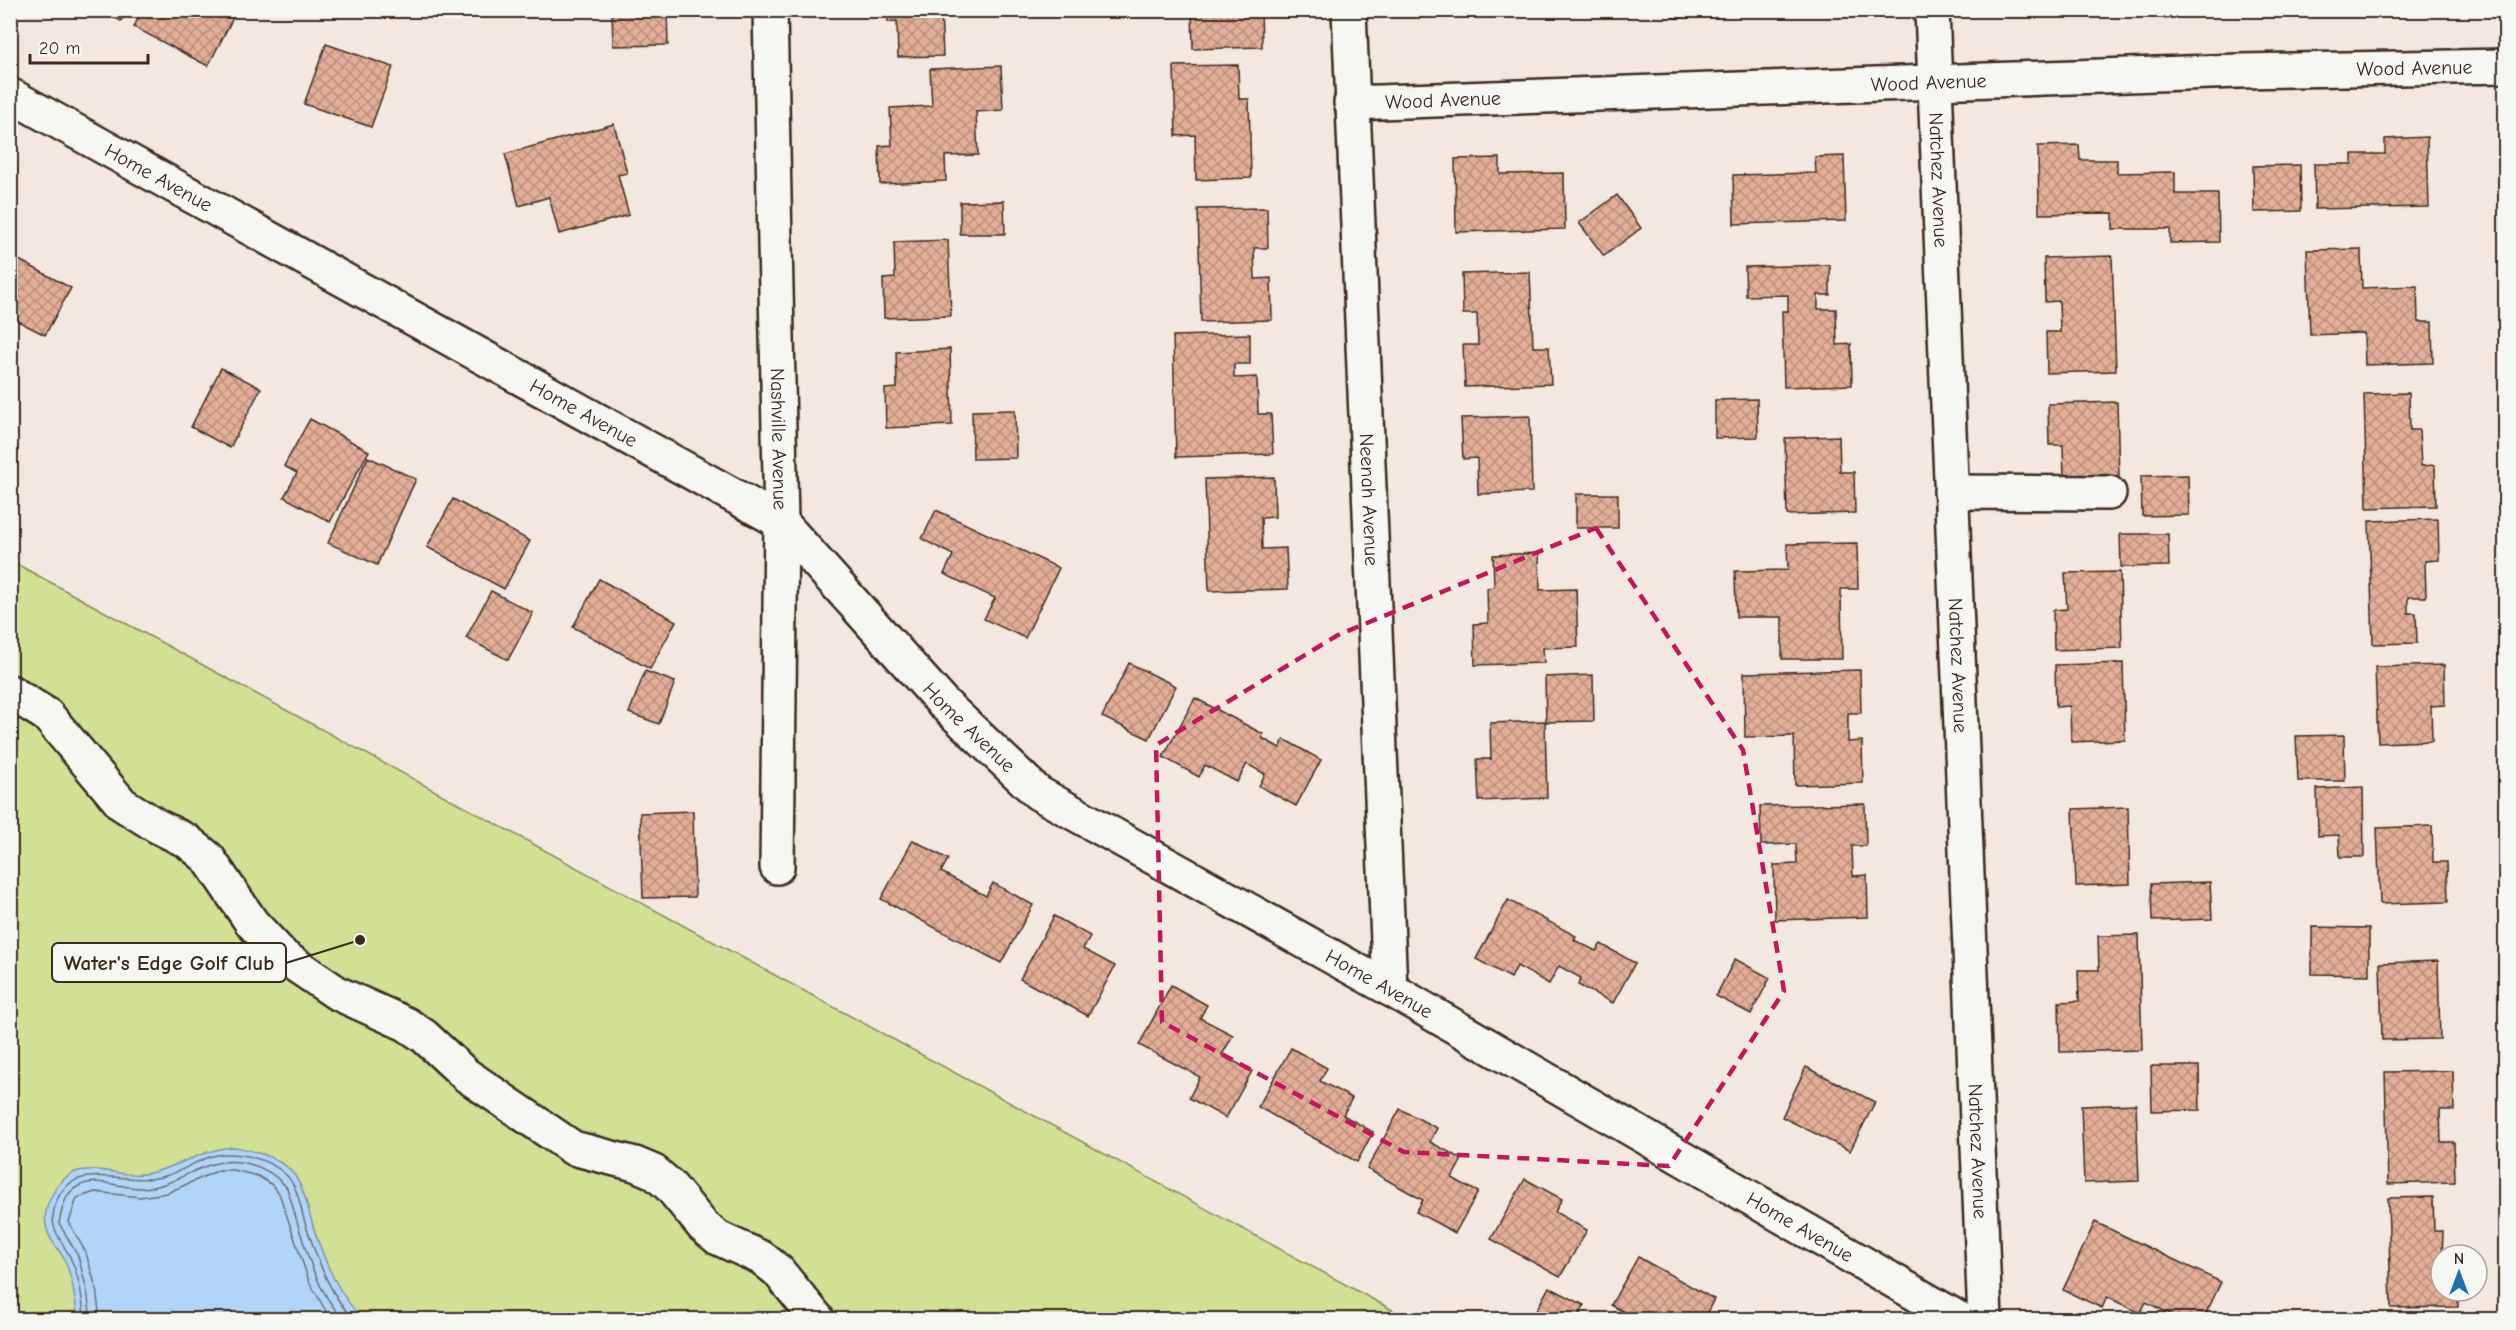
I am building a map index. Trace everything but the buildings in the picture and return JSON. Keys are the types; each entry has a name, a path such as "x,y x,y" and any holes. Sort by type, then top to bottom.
{"street":[{"name":"Nashville Avenue","path":"770,10 781,522 777,867"},
{"name":"Neenah Avenue","path":"1349,10 1351,103 1390,989"},
{"name":"Natchez Avenue","path":"1932,10 1985,1320"},
{"name":"Wood Avenue","path":"1351,103 1934,84 2240,71 2505,66"},
{"name":"Home Avenue","path":"10,95 781,522 943,703 1038,793 1390,989 1960,1320"},
{"path":"1951,492 2109,493"},
{"path":"10,692 47,715 122,804 157,826 187,841 208,858 252,922 284,957 337,993 372,1006 415,1030 466,1075 573,1148 635,1164 654,1172 670,1186 703,1226 718,1238 762,1258 778,1271 818,1320"}],"highlighted area":[{"path":"1596,528 1743,750 1784,991 1669,1166 1404,1152 1162,1022 1156,745 1338,635"}],"green space":[{"path":"11,561 1409,1319 11,1319"}],"water":[{"path":"235,1147 269,1156 293,1173 302,1189 329,1269 340,1290 363,1319 78,1319 68,1268 49,1235 45,1218 49,1202 63,1180 75,1172 84,1170 144,1174 211,1151"}],"place":[{"name":"Water's Edge Golf Club","path":"360,940"}]}
